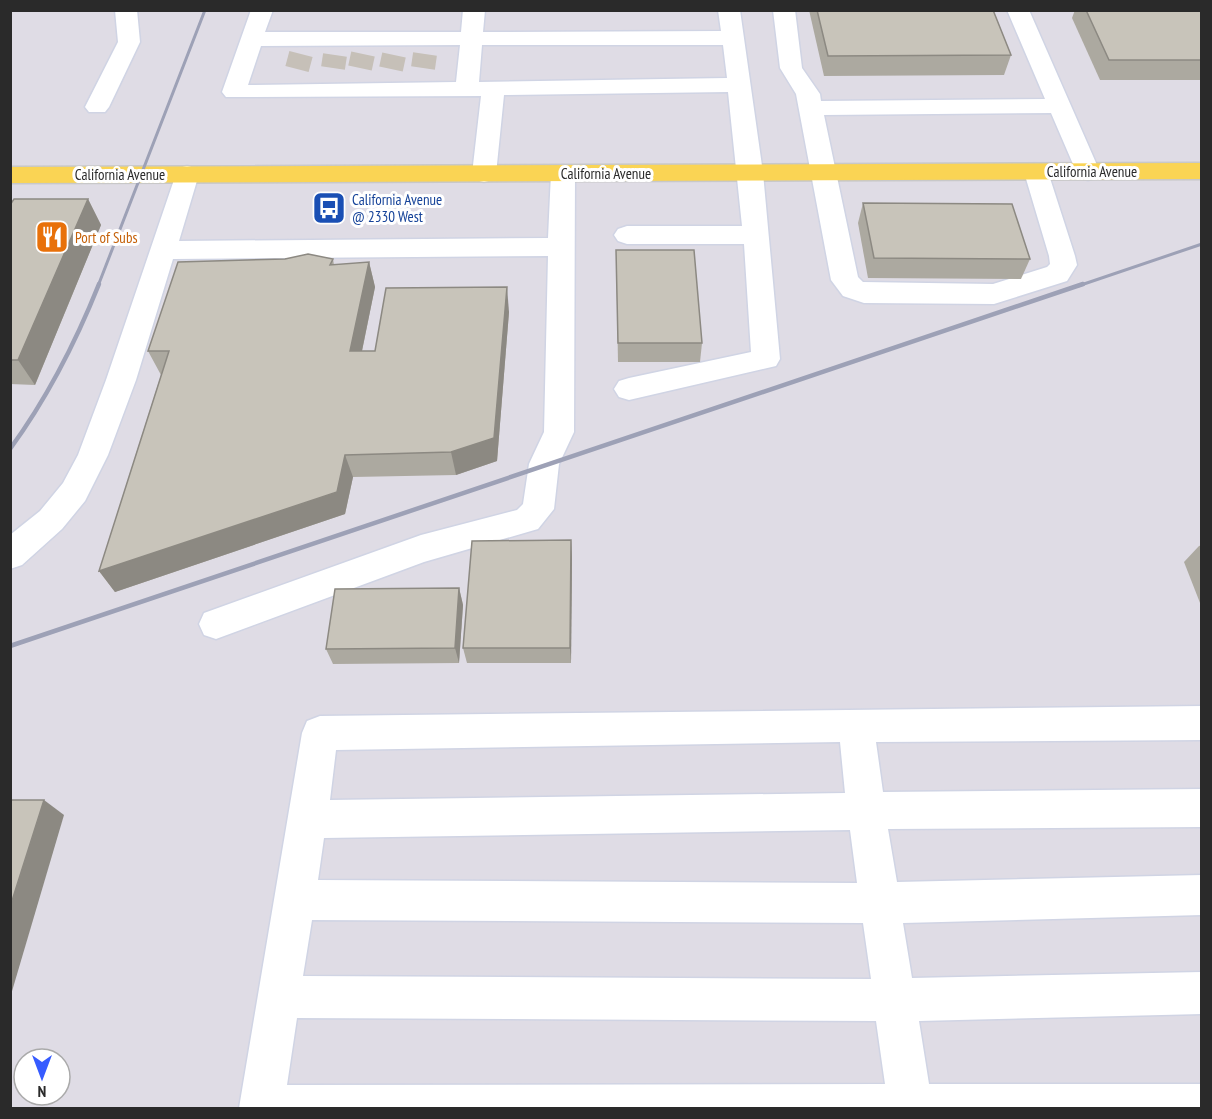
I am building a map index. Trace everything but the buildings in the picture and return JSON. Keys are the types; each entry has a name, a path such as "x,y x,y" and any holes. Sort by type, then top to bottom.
{"main road":[{"name":"California Avenue","path":"10,175 1202,171"}],"lane":[{"path":"97,106 129,42 126,10"},
{"path":"262,10 234,92 299,63 424,63 472,38 556,29 733,38"},
{"path":"467,89 474,10"},
{"path":"629,389 766,359 751,173 729,10"},
{"path":"784,10 791,68 808,94 845,280 853,289 864,293 994,294 1057,274 1064,265 1036,171"},
{"path":"1018,10 1088,171"},
{"path":"252,39 299,63 424,63 467,89 739,85"},
{"path":"484,174 493,88"},
{"path":"811,108 1058,106"},
{"path":"216,624 421,549 527,520 534,515 541,498 544,464 559,432 563,173"},
{"path":"10,555 51,520 74,492 93,455 121,380 187,174"},
{"path":"627,235 756,235"},
{"path":"163,250 561,247"},
{"path":"1202,723 856,725 321,733 262,1108 1202,1106"},
{"path":"856,725 866,811 911,1108"},
{"path":"308,819 1202,808"},
{"path":"295,900 880,903 1202,896"},
{"path":"279,997 895,1000 1202,993"}],"shaded area":[{"path":"10,11 1201,11 1201,1108 11,1108"}],"tunnel":[{"path":"297,69 301,54"},
{"path":"360,68 363,54"},
{"path":"423,68 425,54"},
{"path":"333,68 335,55"},
{"path":"391,69 394,55"}],"railway":[{"path":"98,286 205,10"},
{"path":"1078,286 1202,244"},
{"path":"10,449 37,410 60,370 99,284"},
{"path":"10,646 1083,284"}],"place":[{"name":"California Avenue @ 2330 West","path":"329,208"},
{"name":"Port of Subs","path":"52,237"}]}
